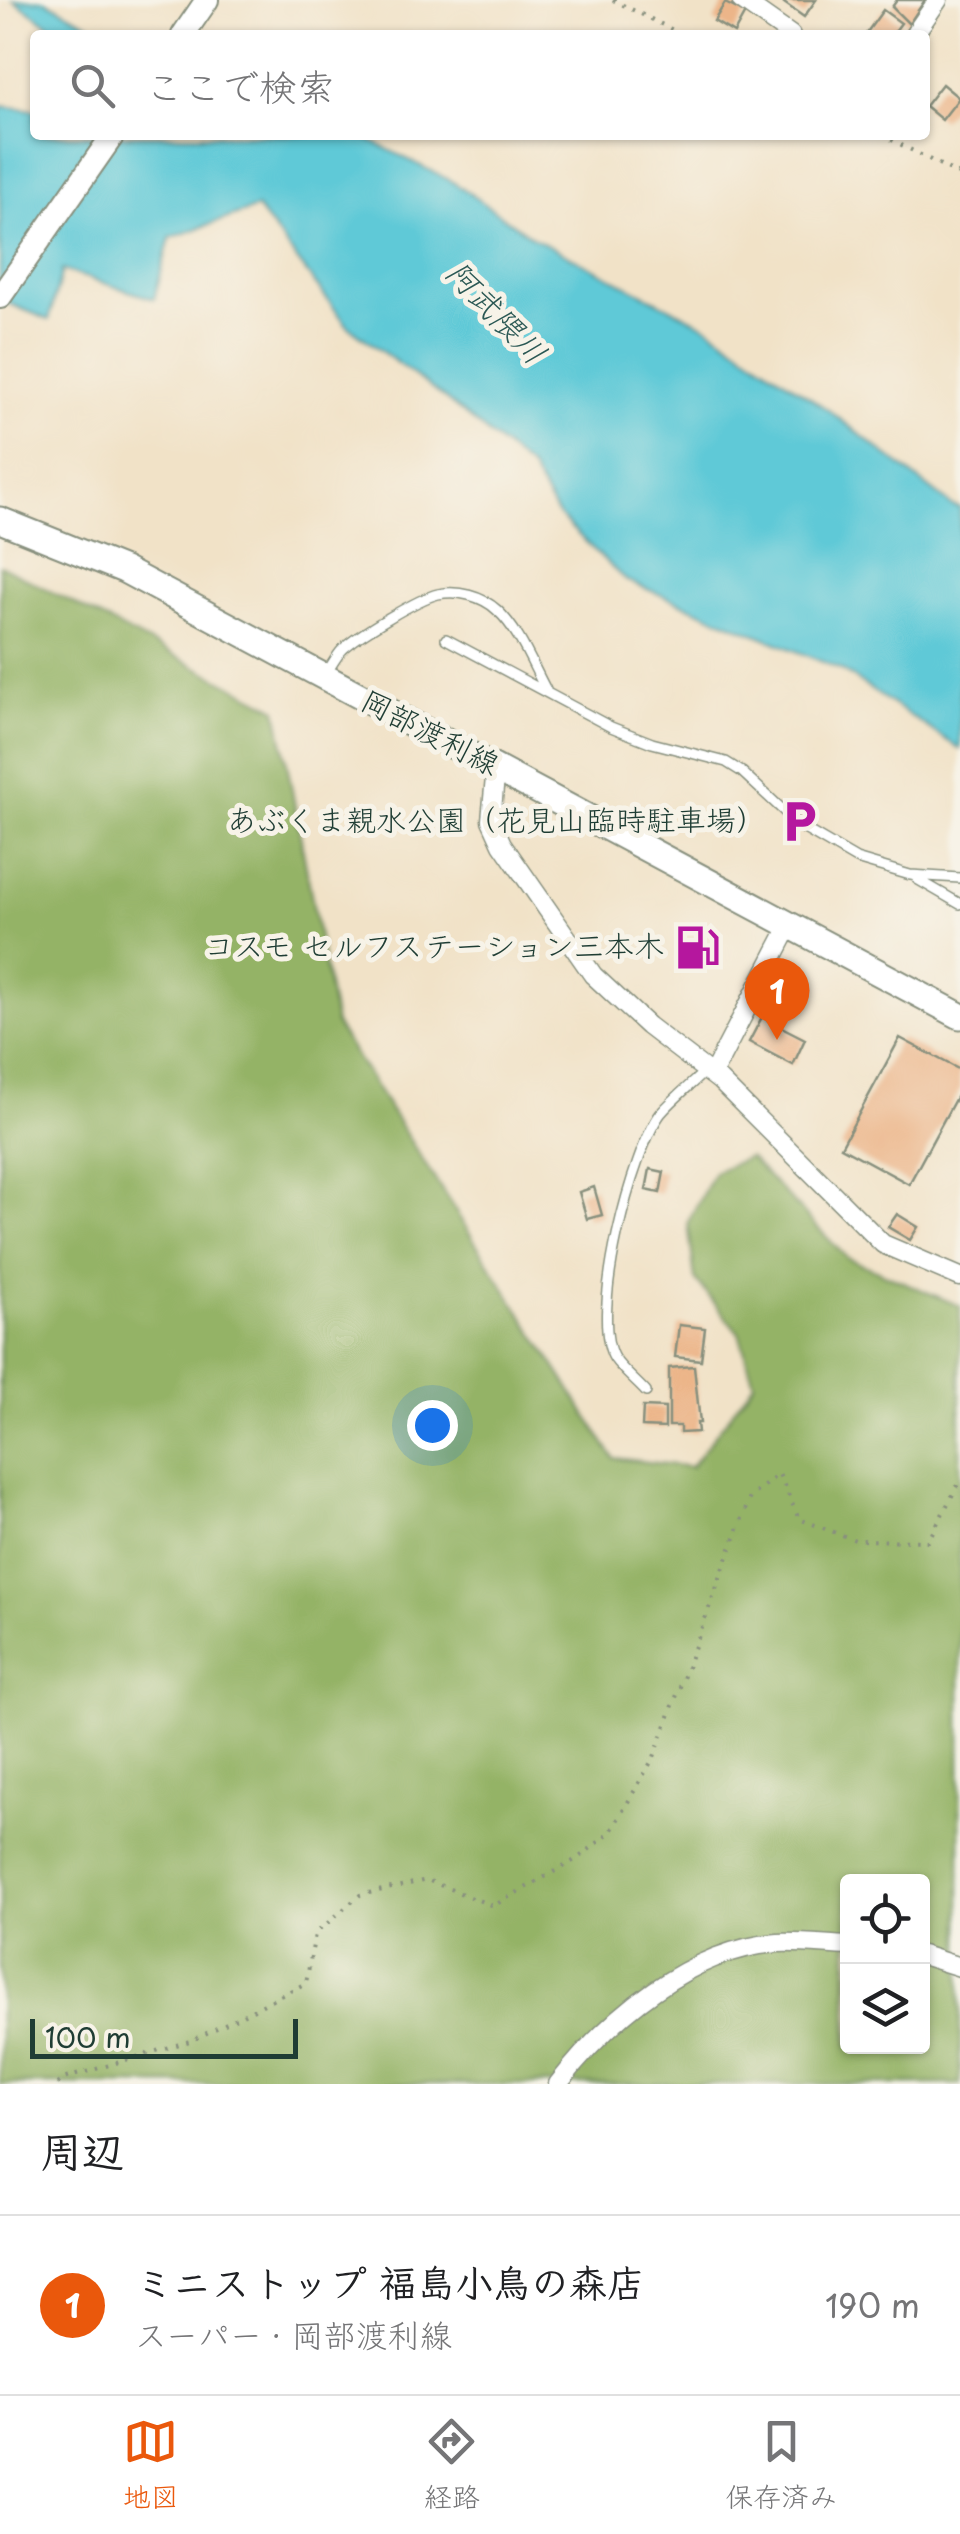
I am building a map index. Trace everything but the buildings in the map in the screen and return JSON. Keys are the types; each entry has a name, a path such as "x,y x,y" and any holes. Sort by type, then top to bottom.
{"main road":[{"name":"岡部渡利線","path":"0,520 124,570 960,1016"}],"street":[{"path":"186,30 207,0"},
{"path":"741,0 784,30"},
{"path":"917,30 938,0"},
{"path":"0,297 110,140"},
{"path":"496,767 491,820 502,844 593,975 648,1026 709,1073 883,1244 960,1277"},
{"path":"709,1073 790,925"},
{"path":"558,2084 606,2033 689,1968 734,1951 778,1943 840,1946"},
{"path":"930,1958 960,1967"}],"lane":[{"path":"324,678 341,650 402,612 437,594 462,594 480,598 497,610 512,628 548,693"},
{"path":"446,639 611,727 652,743 726,762 801,827 856,859 910,875 960,878"},
{"path":"910,875 960,904"},
{"path":"646,1392 614,1357 605,1328 607,1289 627,1198 649,1133 662,1112 709,1073"}],"path":[{"path":"613,0 673,30"},
{"path":"892,140 960,174"},
{"path":"57,2084 193,2040 306,1983 315,1934 360,1895 426,1880 492,1906 577,1859 610,1834 654,1757 750,1497 779,1474 799,1519 854,1540 928,1542 960,1481"}],"green space":[{"path":"0,565 277,709 335,1024 614,1458 691,1467 754,1383 739,1333 695,1279 688,1222 714,1172 749,1157 847,1258 960,1306 960,2084 0,2084"}],"water":[{"path":"13,0 45,0 100,30 57,30"},
{"name":"阿武隈川","path":"0,106 30,109 30,140 369,140 453,182 532,237 708,327 960,508 960,749 840,669 625,580 557,514 530,468 348,326 257,208 170,238 154,299 62,270 49,320 0,300"}],"place":[{"name":"あぶくま親水公園（花見山臨時駐車場）","path":"799,821"},
{"name":"コスモ セルフステーション三本木","path":"697,947"},
{"name":"ミニストップ 福島小鳥の森店","path":"777,1040"}]}
